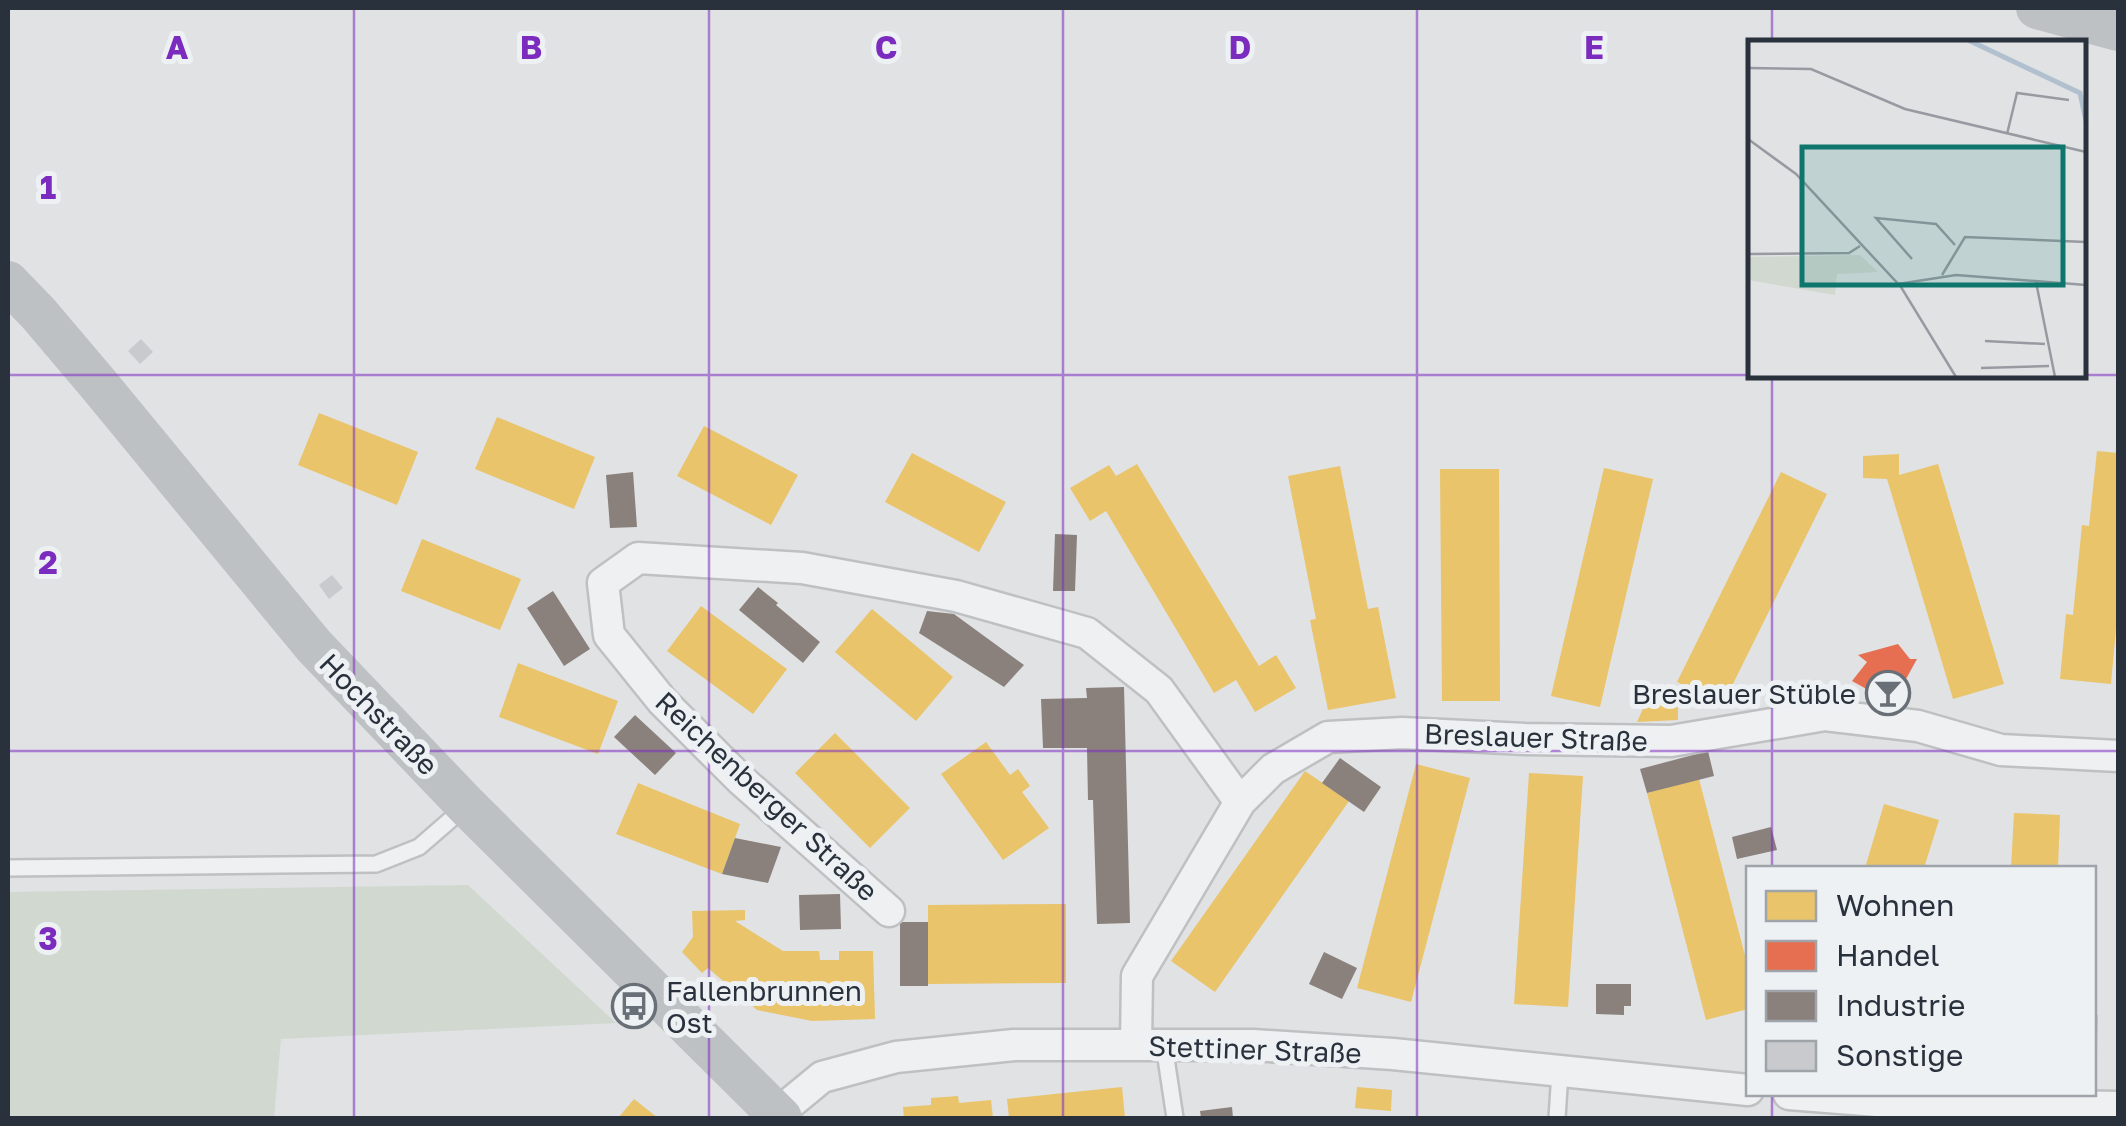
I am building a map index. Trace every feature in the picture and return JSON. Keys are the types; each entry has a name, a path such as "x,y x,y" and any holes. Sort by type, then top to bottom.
{"main road":[{"path":"2037,8 2118,30"},
{"name":"Hochstraße","path":"8,282 38,313 314,646 467,806 779,1116"}],"street":[{"name":"Reichenberger Straße","path":"889,912 740,779 663,702 609,635 602,584 638,558 802,568 956,596 1088,634 1159,690 1240,802"},
{"name":"Breslauer Straße","path":"1150,1045 1136,976 1240,802 1273,768 1328,737 1402,733 1672,741 1824,715 1918,726 2001,750 2118,756"},
{"name":"Stettiner Straße","path":"779,1116 822,1077 896,1057 1014,1045 1253,1045 1393,1054 1746,1090"},
{"path":"1803,1096 1904,1111 2118,1106"}],"lane":[{"path":"8,868 376,864 419,847 467,806"},
{"path":"1150,1045 1174,1118"},
{"path":"1557,1118 1560,1072"}],"shaded area":[{"path":"468,885 616,1023 281,1039 274,1118 8,1118 8,892"}],"building: Wohnen":[{"path":"319,413 418,452 397,505 298,465"},
{"path":"497,417 595,457 574,509 475,469"},
{"path":"704,426 798,475 771,525 677,476"},
{"path":"2097,451 2118,453 2118,606 2111,684 2060,679 2066,614 2073,615 2082,525 2089,526"},
{"path":"912,453 1006,502 979,552 885,502"},
{"path":"1899,454 1899,475 1938,464 2004,684 1953,699 1887,479 1863,478 1863,456"},
{"path":"1137,464 1259,666 1276,655 1296,688 1255,712 1236,680 1214,693 1106,511 1090,521 1070,488 1109,465 1116,476"},
{"path":"1340,466 1368,609 1378,607 1396,698 1328,710 1310,620 1316,619 1288,476"},
{"path":"1604,468 1653,479 1600,707 1551,696"},
{"path":"1440,469 1499,469 1500,701 1442,701"},
{"path":"1781,472 1827,494 1723,704 1677,682"},
{"path":"422,539 521,579 500,630 401,591"},
{"path":"701,606 787,669 753,714 667,651"},
{"path":"872,609 953,677 916,721 835,652"},
{"path":"518,663 618,701 598,754 499,717"},
{"path":"1678,691 1678,720 1637,722 1650,693"},
{"path":"835,733 910,808 870,848 795,773"},
{"path":"986,742 1010,775 1018,769 1030,786 1022,792 1049,828 1003,860 941,774"},
{"path":"1416,764 1470,778 1411,1002 1357,988"},
{"path":"1305,771 1349,801 1215,992 1171,961"},
{"path":"1529,773 1583,776 1568,1007 1514,1004"},
{"path":"1699,779 1746,959 1746,1010 1706,1020 1647,793"},
{"path":"638,783 740,824 722,874 616,834"},
{"path":"1884,804 1939,820 1925,866 1866,866"},
{"path":"2014,813 2060,815 2058,866 2011,866"},
{"path":"1066,904 1066,983 928,984 928,905"},
{"path":"745,910 745,920 735,921 783,951 819,951 820,960 839,960 839,951 873,951 875,1019 812,1021 757,1010 708,968 702,973 682,952 693,937 692,911"},
{"path":"1122,1087 1125,1118 1009,1118 1007,1099"},
{"path":"1357,1087 1392,1090 1391,1111 1355,1108"},
{"path":"958,1096 959,1103 991,1100 993,1118 904,1118 903,1107 931,1105 931,1098"},
{"path":"634,1099 658,1118 618,1118"}],"building: Handel":[{"path":"1898,644 1910,659 1917,659 1900,690 1881,697 1852,681 1867,662 1858,655"}],"building: Industrie":[{"path":"633,472 637,527 610,528 606,475"},
{"path":"1055,534 1077,535 1075,591 1053,591"},
{"path":"758,587 820,642 803,663 739,610"},
{"path":"553,591 590,649 564,666 527,608"},
{"path":"927,611 954,614 1024,665 1004,687 919,633"},
{"path":"1124,687 1130,923 1097,924 1093,800 1088,800 1087,748 1043,748 1041,699 1087,698 1086,688"},
{"path":"635,715 676,753 655,775 614,737"},
{"path":"1708,751 1714,776 1647,793 1640,769"},
{"path":"1340,758 1381,787 1364,812 1322,783"},
{"path":"1771,827 1777,850 1737,859 1732,837"},
{"path":"735,838 781,847 768,883 722,874"},
{"path":"840,894 841,929 800,930 799,895"},
{"path":"900,922 928,922 928,986 900,986"},
{"path":"1324,952 1357,968 1342,999 1309,984"},
{"path":"1596,984 1631,984 1631,1006 1624,1006 1624,1015 1596,1014"},
{"path":"1232,1107 1233,1118 1201,1118 1200,1111"}],"building: Sonstige":[{"path":"141,339 153,352 140,364 128,351"},
{"path":"332,575 343,588 329,599 319,585"}],"place":[{"name":"Breslauer Stüble","path":"1888,693"},
{"name":"Fallenbrunnen Ost","path":"634,1006"}]}
